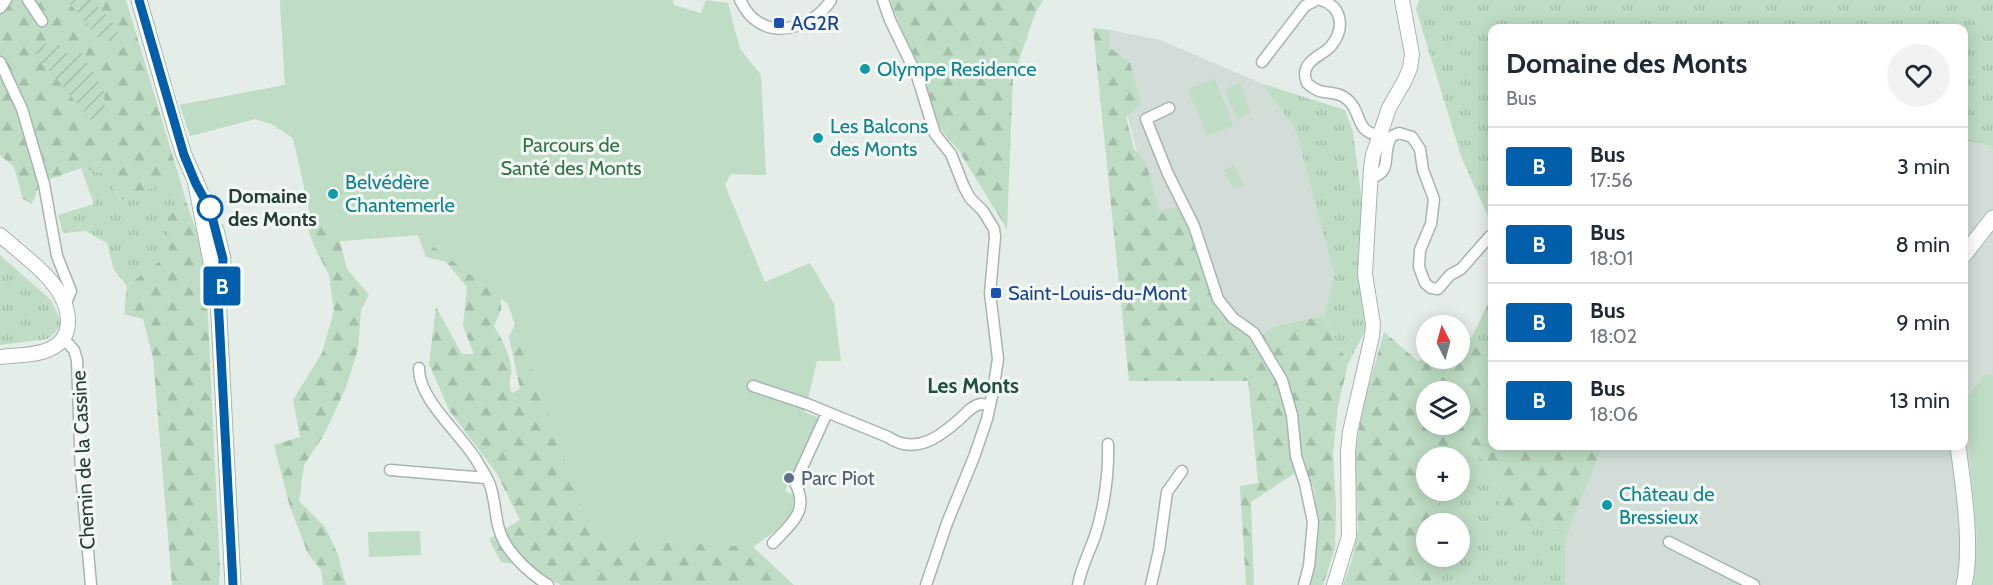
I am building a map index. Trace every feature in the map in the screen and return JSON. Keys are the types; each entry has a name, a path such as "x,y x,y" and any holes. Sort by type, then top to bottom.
{"main road":[{"path":"139,0 176,130 196,184 218,298 233,585"},
{"path":"1968,250 1993,218"},
{"path":"1958,450 1965,508 1967,574 1964,585"}],"street":[{"path":"0,8 6,0"},
{"path":"28,0 42,21"},
{"path":"740,0 748,14 759,22 778,28 793,27 816,15 831,0"},
{"path":"883,0 917,76 935,134 951,154 970,198 994,229 996,243 990,293 998,359 990,406 974,457 926,585"},
{"path":"1262,62 1305,6 1316,0"},
{"path":"1321,0 1332,4 1341,22 1332,45 1307,66 1305,73 1307,83 1318,92 1337,94 1344,98 1352,104 1358,119 1366,130 1379,135"},
{"path":"1334,585 1348,536 1350,432 1372,336 1365,274 1373,155 1389,108 1410,68 1412,54 1402,0"},
{"path":"0,62 22,109 44,184 53,238 71,291 65,305"},
{"path":"1169,108 1146,119 1148,128 1194,226 1218,299 1233,318 1254,333 1282,380 1292,415 1296,456 1313,522 1309,566 1304,585"},
{"path":"1371,178 1381,175 1384,171 1387,147 1392,136 1399,133 1412,137 1420,149 1424,170 1434,199 1431,224 1418,259 1421,276 1431,288 1438,289 1450,275 1461,269 1488,238"},
{"path":"0,235 51,282 65,305 68,323 62,341 41,352 0,357"},
{"name":"Chemin de la Cassine","path":"62,341 74,350 77,360 81,473 91,585"},
{"path":"419,368 419,379 426,393 476,459 490,485 498,529 503,541 525,568 548,585"},
{"path":"753,386 827,413 898,443 922,443 939,436 973,407 982,404 990,406"},
{"path":"773,543 801,509 799,491 795,483 827,413"},
{"path":"1078,585 1096,533 1108,473 1108,444"},
{"path":"390,470 486,478"},
{"path":"1151,585 1159,550 1167,492 1182,471"},
{"path":"1668,542 1754,585"}],"shaded area":[{"path":"1110,30 1160,40 1263,84 1296,131 1334,274 1324,316 1245,347 1177,307 1110,48"},
{"path":"1968,141 1993,147 1993,585 1565,585 1565,544 1601,450 1968,450"}],"green space":[{"path":"0,0 126,0 179,177 121,200 103,173 81,168 40,183 32,204 23,199 14,167 0,155"},
{"path":"67,0 92,0 115,25 118,33 111,40 101,41"},
{"path":"280,0 693,525 753,547 794,585 561,585 520,565 501,562 489,539 520,520 497,474 449,410 429,364 436,307 462,354 474,354 463,326 467,287 446,262 426,257 418,235 340,241 347,269 369,295 361,310 358,349 347,385 325,433 304,465 299,501 325,527 338,555 346,585 323,585 321,570 308,554 290,507 274,445 300,437 293,400 322,353 334,311 329,275 314,246 303,215 310,212 293,138 272,124 255,119 190,136 180,105 285,85","holes":["501,299 508,304 515,324 509,337 520,389 512,393 510,361 494,326 501,310"]},
{"name":"Parcours de Santé des Monts","path":"280,0 673,0 674,5 701,13 706,0 728,3 740,49 761,75 766,175 731,174 725,185 765,282 810,263 834,304 841,361 817,361 805,412 819,418 793,473 788,470 783,481 788,483 785,491 795,495 792,513 775,531 753,547 593,538 508,304 418,235 340,241 310,212 293,138 272,124 255,119 190,136 180,105 285,85"},
{"path":"890,0 1043,0 1035,14 1013,77 1007,229 957,148 939,128"},
{"path":"1419,0 1993,0 1993,147 1968,141 1968,24 1488,24 1488,216 1462,159 1416,9"},
{"path":"1093,28 1110,30 1110,48 1130,63 1141,104 1126,117 1134,149 1146,162 1159,211 1181,206 1194,235 1218,312 1254,342 1273,327 1324,316 1348,364 1338,406 1333,454 1336,506 1335,548 1323,585 1309,585 1317,520 1314,489 1304,467 1251,502 1254,585 1246,585 1240,486 1258,483 1248,381 1129,381"},
{"path":"44,43 50,51 58,44 70,55 79,48 104,92 105,116 91,120 33,51"},
{"path":"1215,79 1233,126 1207,136 1188,89"},
{"path":"1240,83 1251,113 1237,119 1225,89"},
{"path":"1263,84 1345,110 1353,132 1362,202 1360,275 1367,327 1348,364 1324,316 1334,274 1296,131"},
{"path":"1234,165 1244,185 1234,190 1224,170"},
{"path":"81,168 103,173 121,200 179,177 186,201 162,222 169,232 169,254 127,286 114,270 107,243 86,231 63,233 58,215 94,204"},
{"path":"186,201 205,256 219,585 172,585 153,358 143,319 124,314 127,286 169,254 169,232 162,222"},
{"path":"0,255 51,300 61,322 56,332 47,339 0,345"},
{"path":"1488,303 1488,347 1472,337"},
{"path":"1384,332 1416,359 1416,369 1470,369 1470,338 1488,347 1488,450 1601,450 1569,529 1504,527 1496,486 1480,457 1470,463 1470,447 1416,447 1416,501 1440,501 1439,513 1416,513 1416,567 1432,567 1431,585 1343,585 1352,560 1358,529 1355,452 1363,406"},
{"path":"1985,375 1993,375 1993,585 1974,585 1977,539 1968,435 1968,396"},
{"path":"1480,456 1496,486 1504,526 1569,529 1565,544 1565,585 1431,585 1432,567 1470,567 1470,513 1439,513 1440,501 1470,501 1470,462"},
{"path":"420,531 421,555 369,557 368,532"}],"bus line":[{"name":"B","path":"139,0 184,155 210,209 223,259 222,288 218,298 233,585"}],"place":[{"name":"AG2R","path":"779,23"},
{"name":"Olympe Residence","path":"865,69"},
{"name":"Les Balcons des Monts","path":"818,138"},
{"name":"Belvédère Chantemerle","path":"333,194"},
{"name":"Domaine des Monts","path":"210,208"},
{"name":"Saint-Louis-du-Mont","path":"996,293"},
{"name":"Parc Piot","path":"789,478"},
{"name":"Château de Bressieux","path":"1607,505"}],"district":[{"name":"Les Monts","path":"973,386"}]}
